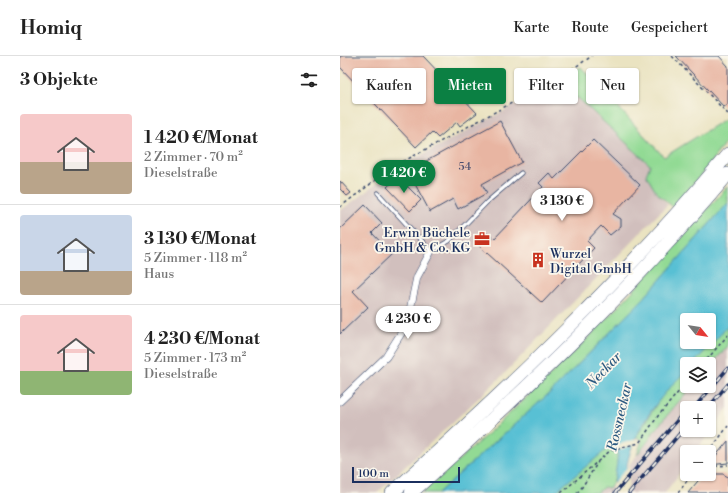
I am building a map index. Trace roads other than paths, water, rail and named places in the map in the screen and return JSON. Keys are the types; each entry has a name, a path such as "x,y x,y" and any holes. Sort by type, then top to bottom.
{"highway":[{"path":"392,493 513,383 584,313 641,254 728,154"},
{"path":"411,493 493,419 591,324 666,245 728,174"}],"street":[{"path":"340,401 386,357 407,324 417,277 431,251"}],"lane":[{"path":"378,193 431,251 449,241 487,202 521,173"}],"water":[{"path":"728,203 728,326 716,339 716,313 680,313 680,349 707,349 699,357 680,357 680,377 658,401 642,425 636,438 627,465 626,493 614,483 618,455 615,444 613,444 554,493 438,493 553,390 644,298"}],"railway":[{"path":"700,401 728,368"},
{"path":"714,401 728,384"},
{"path":"615,493 680,417"},
{"path":"629,493 680,433"}],"place":[{"name":"Erwin Büchele GmbH & Co. KG","path":"482,239"},
{"name":"Wurzel Digital GmbH","path":"538,260"}],"water label":[{"name":"Neckar","path":"603,370"},
{"name":"Rossneckar","path":"619,417"}]}
